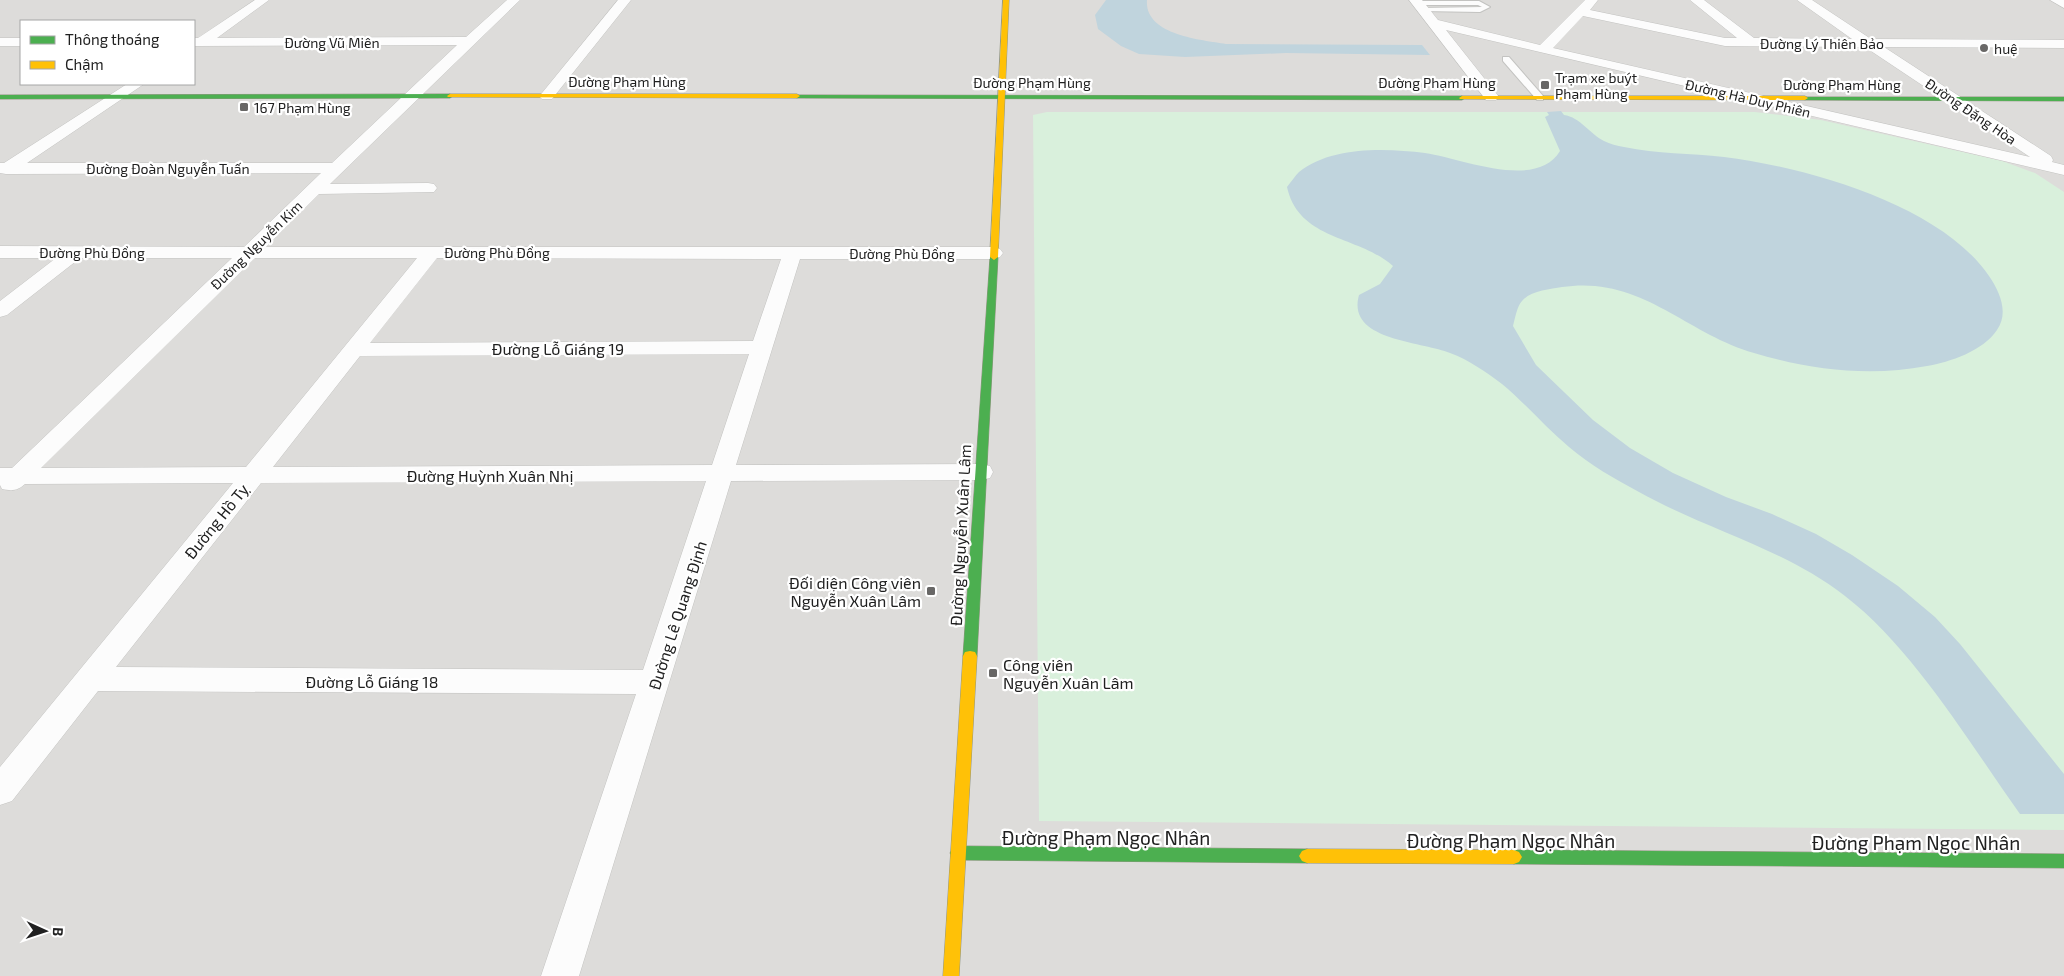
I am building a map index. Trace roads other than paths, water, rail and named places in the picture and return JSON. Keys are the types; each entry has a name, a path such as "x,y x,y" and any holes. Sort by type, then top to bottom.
{"main road":[{"name":"Đường Nguyễn Xuân Lâm","path":"951,976 1003,97 1006,0"},
{"name":"Đường Phạm Hùng","path":"0,97 547,96 2064,99"},
{"name":"Đường Phạm Ngọc Nhân","path":"958,853 2064,861"}],"street":[{"path":"196,43 264,0"},
{"name":"Đường Nguyễn Kim","path":"0,493 9,476 249,252 410,96 514,0"},
{"path":"547,96 625,0"},
{"path":"1544,49 1592,0"},
{"path":"1696,0 1752,43"},
{"name":"Đường Đặng Hòa","path":"1803,0 2062,170"},
{"path":"2056,0 2064,4"},
{"path":"1418,4 1491,97"},
{"name":"Đường Lý Thiên Bảo","path":"1582,12 1725,42 2064,44"},
{"name":"Đường Hà Duy Phiên","path":"1432,23 1751,99 2062,170"},
{"path":"0,42 20,42"},
{"name":"Đường Vũ Miên","path":"196,43 470,42"},
{"path":"3,170 135,85"},
{"name":"Đường Đoàn Nguyễn Tuấn","path":"3,170 336,168"},
{"path":"314,189 428,188"},
{"name":"Đường Phù Đổng","path":"0,252 993,253"},
{"path":"0,311 75,252"},
{"name":"Đường Hồ Tỵ","path":"0,790 432,252"},
{"name":"Đường Lê Quang Định","path":"560,976 723,474 792,253"},
{"name":"Đường Lỗ Giáng 19","path":"354,350 762,347"},
{"name":"Đường Huỳnh Xuân Nhị","path":"9,476 980,472"},
{"name":"Đường Lỗ Giáng 18","path":"89,679 655,682"}],"lane":[{"path":"1479,3 1487,7 1480,10 1418,4 1479,3"},
{"path":"1506,59 1540,98"}],"water":[{"path":"1106,0 1147,0 1149,12 1155,21 1176,34 1189,38 1226,44 1422,45 1430,55 1286,53 1185,57 1139,54 1121,46 1098,29 1095,15"},
{"path":"1561,111 1564,115 1580,122 1599,138 1616,145 1649,151 1724,157 1757,162 1831,180 1869,194 1906,210 1939,229 1967,251 1989,276 2000,296 2003,310 2001,323 1991,337 1975,350 1956,358 1936,364 1905,369 1884,371 1840,370 1775,359 1729,344 1639,297 1616,289 1590,286 1562,287 1530,295 1520,303 1513,326 1536,365 1593,420 1630,448 1673,473 1816,534 1852,555 1898,586 1935,617 1960,644 2064,774 2064,814 2020,814 1961,728 1917,669 1870,617 1821,579 1771,552 1665,505 1585,460 1502,384 1471,363 1438,349 1389,337 1364,322 1358,310 1359,295 1380,284 1393,266 1363,248 1317,228 1304,218 1294,205 1287,187 1299,172 1312,164 1327,157 1359,151 1410,151 1497,169 1516,171 1534,169 1549,163 1560,151 1545,117 1549,115 1547,112"}],"place":[{"name":"huệ","path":"1984,48"},
{"name":"Trạm xe buýt Phạm Hùng","path":"1545,85"},
{"name":"167 Phạm Hùng","path":"244,107"},
{"name":"Đối diện Công viên Nguyễn Xuân Lâm","path":"931,591"},
{"name":"Công viên Nguyễn Xuân Lâm","path":"993,673"}]}
